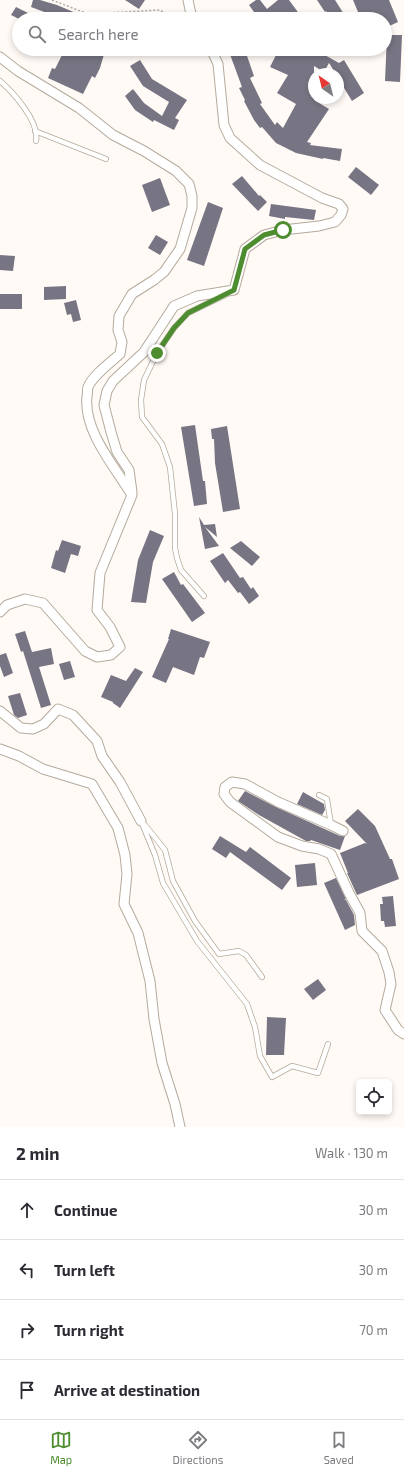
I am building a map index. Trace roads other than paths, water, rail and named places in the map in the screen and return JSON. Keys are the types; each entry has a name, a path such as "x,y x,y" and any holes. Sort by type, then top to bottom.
{"street":[{"path":"188,0 191,12"},
{"path":"0,612 7,605 25,599 43,603 85,651 97,657 111,655 120,647 110,626 97,610 100,574 132,495 129,470 117,452 110,432 104,405 107,391 113,380 144,352 174,306 196,296 234,290 245,249 264,235 283,230 319,226 335,222 341,215 343,209 339,204 322,198 260,165 230,138 224,125 218,64 214,56"},
{"path":"0,57 18,71 80,108 113,135 144,151 176,171 189,184 192,196 192,208 180,249 164,272 132,294 118,316 118,330 122,342 120,354 100,372 88,387 86,406 92,426 109,461 132,495"},
{"path":"0,711 21,728 33,729 44,724 58,709 73,714 98,741 102,756 120,782 141,821"},
{"path":"0,749 19,756 43,769 92,784 118,828 125,856 127,874 124,904 138,933 150,981 154,1019 162,1063 176,1104 180,1127"},
{"path":"343,832 331,824 278,802 245,784 232,782 225,787 224,794 230,802 278,837 302,846 319,849 331,854 360,913 362,931 382,951 389,972 391,984 385,1010 398,1030 404,1034"}],"lane":[{"path":"0,81 10,89 34,125 37,137 36,141"},
{"path":"36,131 106,159"},
{"path":"204,596 181,570 177,558 175,548 175,514 170,467 162,444 142,417 140,400 144,380 157,353 174,328 188,313 234,290"},
{"path":"319,795 327,799 331,824"},
{"path":"141,821 164,850 173,881 195,921 219,954 239,951 246,955 262,977"},
{"path":"141,821 155,855 163,883 197,941 247,1004 255,1027 260,1056 272,1077 292,1066 318,1072 328,1044"}]}
